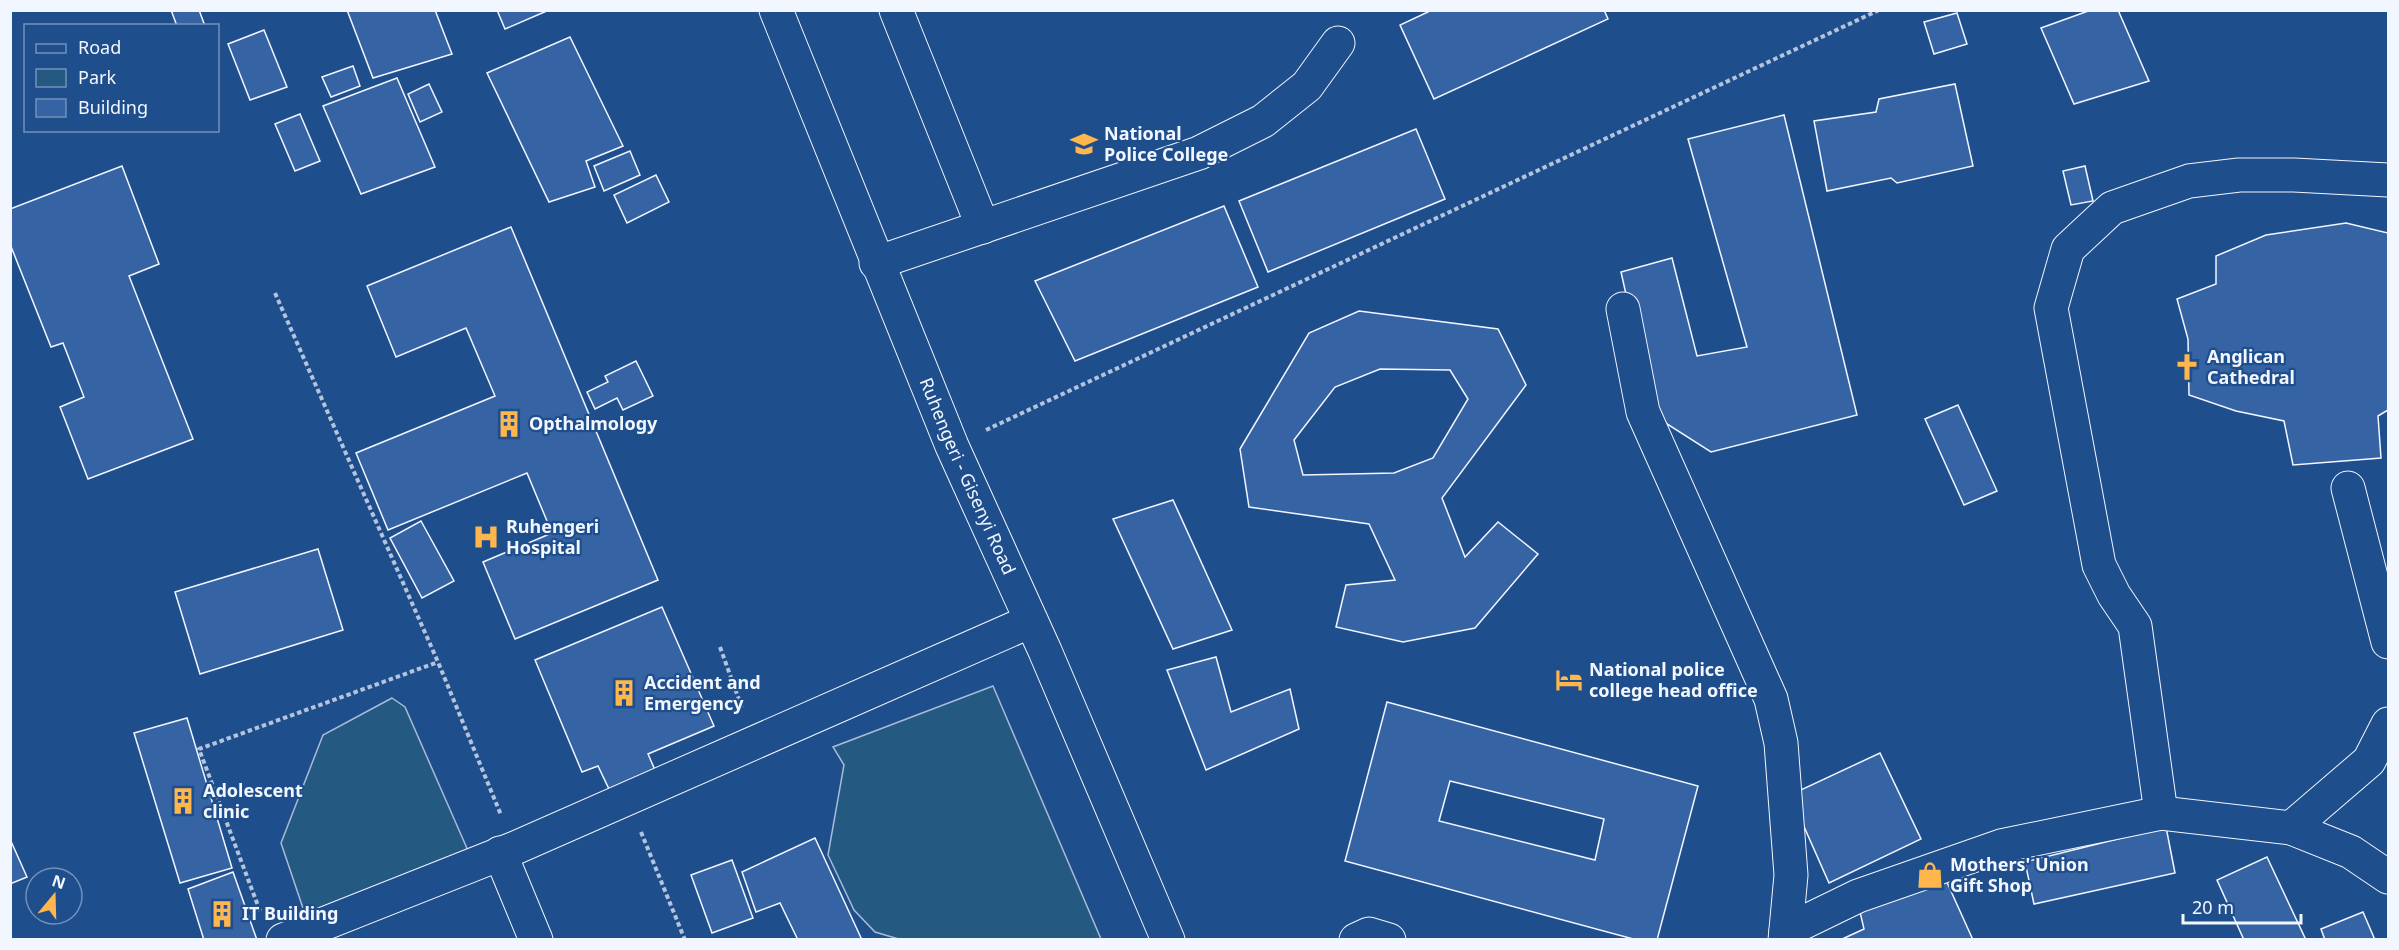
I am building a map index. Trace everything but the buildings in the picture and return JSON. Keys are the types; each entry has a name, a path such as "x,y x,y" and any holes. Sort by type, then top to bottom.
{"main road":[{"name":"Ruhengeri - Gisenyi Road","path":"776,10 876,263 952,446 1032,621 1168,939"},
{"path":"896,10 982,227"},
{"path":"876,263 1199,153 1263,121 1307,86 1338,43"},
{"path":"2161,813 2135,626 2114,596 2099,565 2051,308 2068,249 2112,208 2189,181 2239,175 2294,175 2388,180"},
{"path":"1623,309 1643,412 1771,699 1781,743 1791,875 1786,935"},
{"path":"2348,488 2388,642"},
{"path":"273,928 507,850 1032,621"},
{"path":"2290,828 2369,761 2388,724"},
{"path":"1786,935 1878,888 2001,846 2161,813 2290,828 2351,852 2388,877"},
{"path":"507,850 536,939"},
{"path":"1356,939 1369,934 1389,939"}],"path":[{"path":"952,446 1879,10"},
{"path":"275,293 438,662 507,850"},
{"path":"273,928 199,749 438,662"},
{"path":"638,822 685,939"}],"green space":[{"path":"993,686 1101,939 902,940 875,932 854,910 828,855 844,765 833,747"},
{"path":"392,698 405,707 473,862 308,923 281,843 323,735"}],"place":[{"name":"National Police College","path":"1084,144"},
{"name":"Anglican Cathedral","path":"2187,367"},
{"name":"Opthalmology","path":"509,424"},
{"name":"Ruhengeri Hospital","path":"486,537"},
{"name":"National police college head office","path":"1569,680"},
{"name":"Accident and Emergency","path":"624,693"},
{"name":"Adolescent clinic","path":"183,801"},
{"name":"Mothers' Union Gift Shop","path":"1930,875"},
{"name":"IT Building","path":"222,914"}]}
